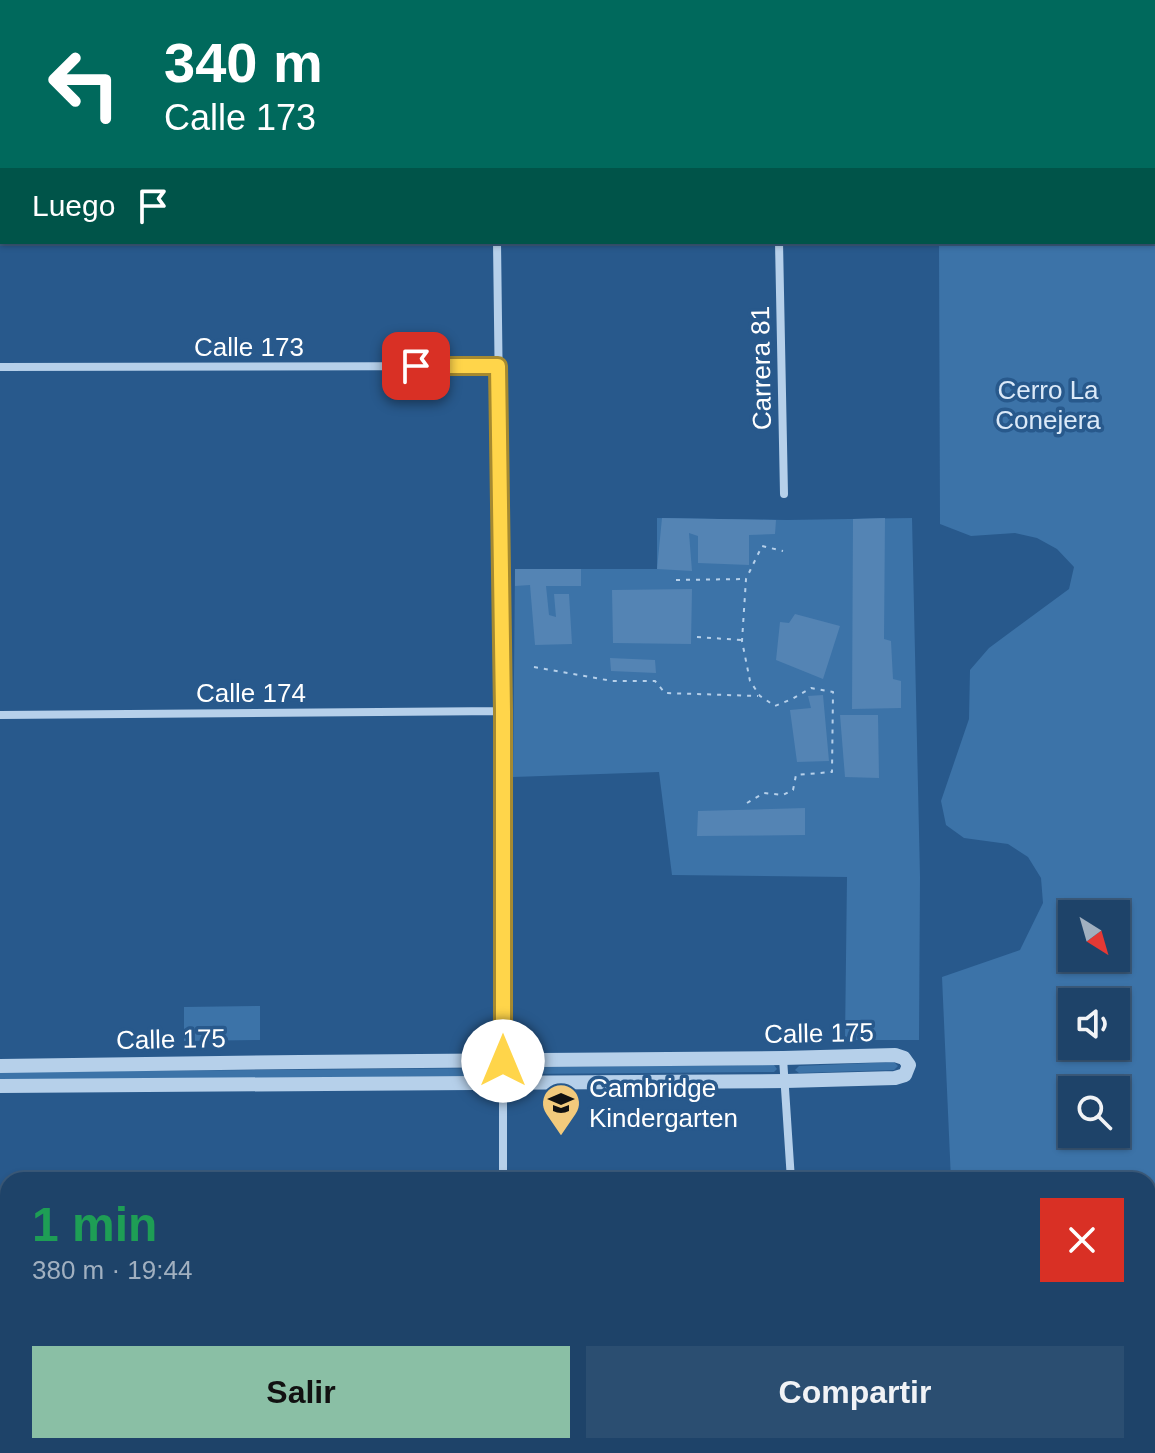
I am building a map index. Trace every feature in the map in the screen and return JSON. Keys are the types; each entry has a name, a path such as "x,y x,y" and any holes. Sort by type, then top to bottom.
{"street":[{"path":"497,244 503,711 503,1172"},
{"name":"Carrera 81","path":"779,244 784,494"},
{"name":"Calle 173","path":"0,367 498,366"},
{"name":"Calle 174","path":"0,715 503,711"},
{"name":"Calle 175","path":"0,1066 895,1055 904,1058 909,1065 905,1075 895,1078 786,1081 0,1086"},
{"path":"783,1058 790,1172"}],"path":[{"path":"747,803 764,793 783,795 793,790 796,775 832,772 833,692 811,688 775,706 760,696 750,681 742,641 746,579 762,546 783,551"},
{"path":"676,580 746,579"},
{"path":"697,637 742,641"},
{"path":"534,667 612,681 655,681 665,693 760,696"}],"green space":[{"name":"Cerro La Conejera","path":"939,244 1155,244 1155,1172 951,1172 942,977 1020,950 1043,903 1041,878 1028,857 1008,844 964,838 946,825 941,801 969,719 970,670 989,648 1069,589 1074,567 1057,549 1037,538 1015,533 971,536 940,524"},
{"path":"657,518 912,518 920,877 919,1040 845,1040 847,877 672,875 659,772 513,777 515,569 657,569"},
{"path":"260,1006 260,1040 184,1041 184,1007"},
{"path":"894,1062 898,1066 894,1070 799,1073 795,1070 799,1066"},
{"path":"774,1065 777,1069 774,1072 522,1074 518,1071 522,1067"},
{"path":"491,1068 494,1072 491,1076 0,1080 0,1072"}],"building":[{"path":"662,518 776,520 775,534 749,535 749,565 698,563 698,536 689,533 692,571 657,569"},
{"path":"885,518 884,639 891,641 893,679 901,681 901,708 852,709 853,519"},
{"path":"515,569 581,569 581,586 546,586 549,615 556,617 554,594 569,594 572,644 535,645 530,585 515,586"},
{"path":"692,589 691,644 613,643 612,590"},
{"path":"795,614 840,626 823,679 776,660 780,622 789,623"},
{"path":"610,658 655,660 656,673 611,671"},
{"path":"823,695 829,761 797,762 790,710 811,708 808,696"},
{"path":"840,715 878,715 879,778 845,777"},
{"path":"805,808 805,835 697,836 698,811"}],"place":[{"name":"Cambridge Kindergarten","path":"561,1137"}],"route":[{"path":"416,366 498,366 503,711 503,1061"}]}
